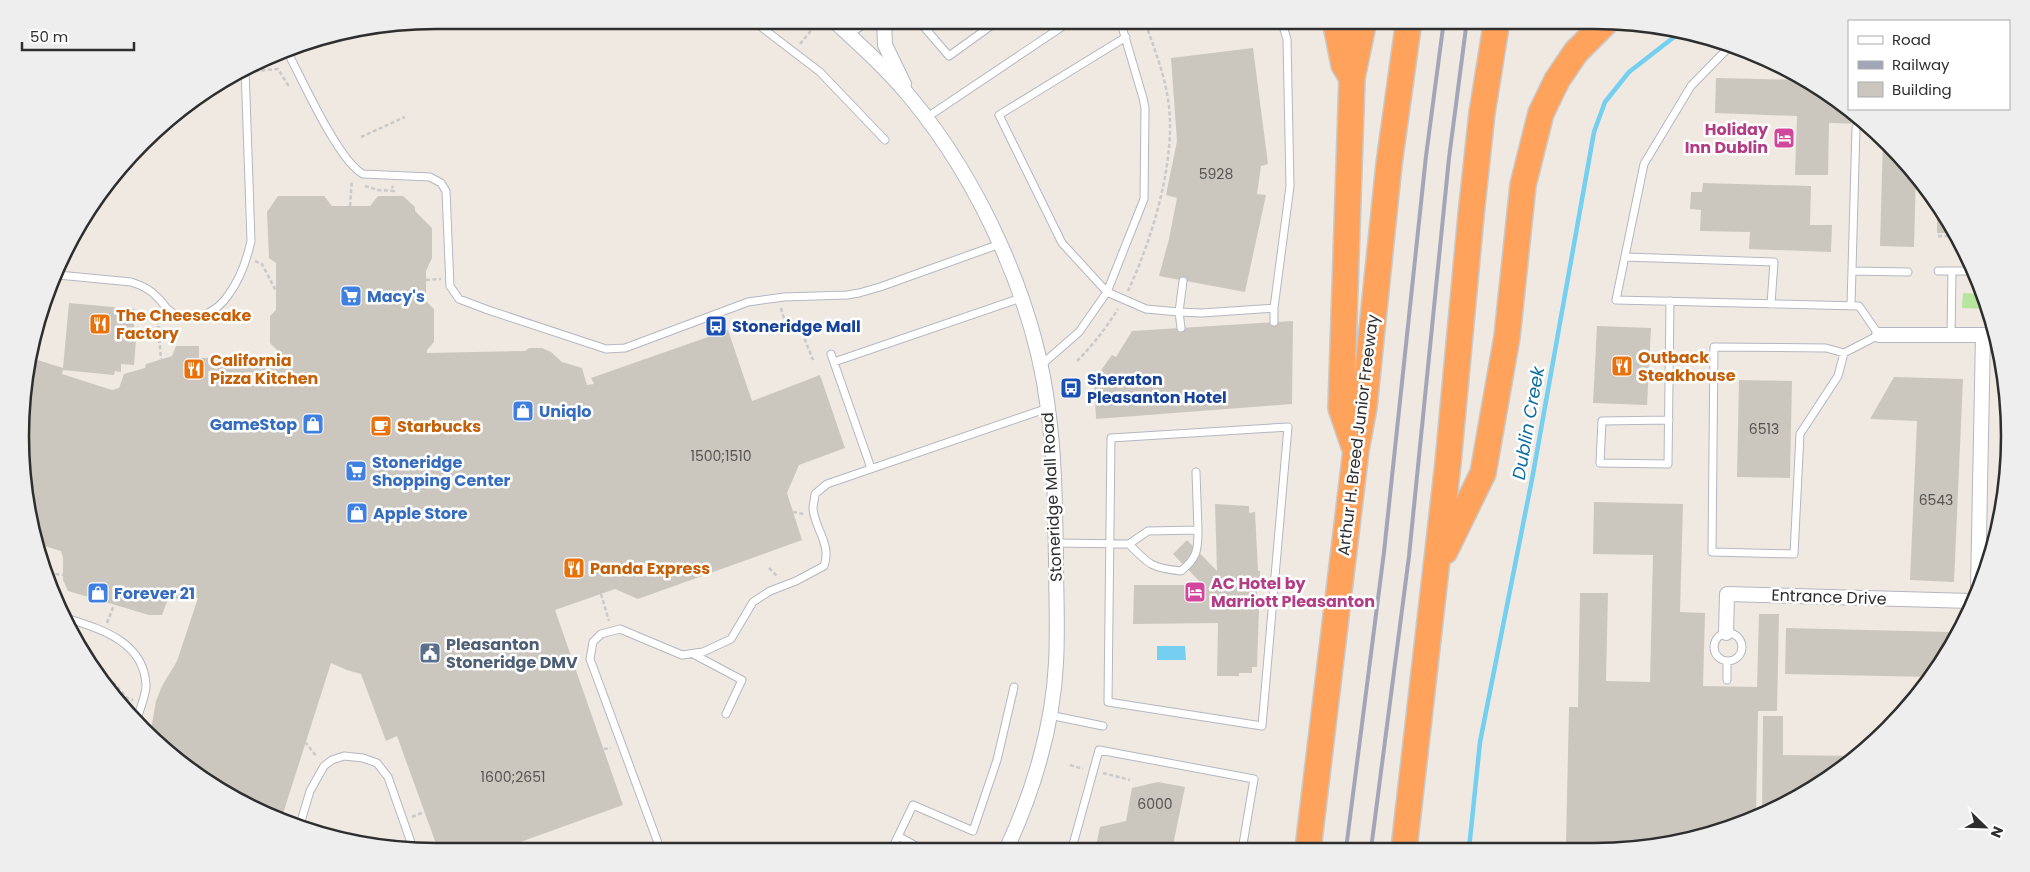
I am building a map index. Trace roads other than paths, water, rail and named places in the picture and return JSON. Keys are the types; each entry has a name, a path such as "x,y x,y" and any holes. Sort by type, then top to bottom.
{"highway":[{"path":"1337,29 1344,64 1352,78"},
{"path":"1356,450 1341,408 1352,78 1362,29"},
{"name":"Arthur H. Breed Junior Freeway","path":"1309,843 1356,450 1364,407 1389,164 1408,29"},
{"path":"1405,843 1436,570 1482,113 1496,29"},
{"path":"1436,570 1483,473 1507,337 1523,185 1541,114 1557,80 1576,52 1599,29"}],"street":[{"name":"Stoneridge Mall Road","path":"843,29 867,51 910,98 926,118 961,171 1000,244 1021,298 1040,366 1048,408 1053,455 1056,543 1056,665 1049,715 1037,769 1019,823 1009,843"},
{"path":"846,32 850,29"},
{"path":"884,29 885,46 910,98"},
{"path":"1879,335 1988,335"},
{"path":"1979,570 1990,342"},
{"name":"Entrance Drive","path":"1726,633 1727,594 1966,601"}],"lane":[{"path":"764,29 820,72 885,140"},
{"path":"926,29 949,56 986,29"},
{"path":"926,118 1059,29"},
{"path":"1040,366 1079,332 1107,292 1144,199 1145,108 1123,29"},
{"path":"1274,322 1274,308 1290,186 1287,39 1284,29"},
{"path":"1126,37 999,115 1062,242 1107,292 1146,309 1202,313 1274,308"},
{"path":"1726,50 1691,86 1644,164 1616,300 1859,306 1879,335 1844,353 1826,348 1714,347 1712,552 1794,554 1800,434 1838,376 1844,353"},
{"path":"290,56 339,151 356,170 363,174 430,177 441,183 446,191 450,286 459,299 606,348 625,348 748,302 784,297 847,295 880,287 1000,244"},
{"path":"62,275 131,282 142,285 155,294 170,311 183,318 200,318 228,297 247,257 251,241 245,76"},
{"path":"1851,305 1856,128"},
{"path":"1625,257 1774,262 1772,304"},
{"path":"1852,271 1908,272"},
{"path":"1938,271 1966,271"},
{"path":"1951,335 1952,271"},
{"path":"1181,328 1179,312 1183,281"},
{"path":"834,362 1021,298"},
{"path":"1669,420 1602,421 1600,463 1668,464 1669,420 1670,301"},
{"path":"832,354 871,468"},
{"path":"657,843 590,659 593,642 602,634 620,629 682,655 703,652 732,639 754,602 770,590 796,581 824,566 828,557 823,536 813,510 815,494 827,484 1048,408"},
{"path":"1288,427 1262,726 1108,702 1110,543 1111,438 1288,427"},
{"path":"1129,544 1158,569 1181,571 1192,562 1198,548 1196,472"},
{"path":"1056,543 1129,544 1148,532 1198,530"},
{"path":"73,621 120,639 135,653 144,672 146,686 138,714"},
{"path":"1726,633 1735,634 1742,646 1740,654 1736,658 1728,660 1719,657 1715,649 1716,640 1726,633"},
{"path":"692,653 742,680 726,714"},
{"path":"1727,680 1728,660"},
{"path":"895,843 913,805 973,831 997,760 1014,687"},
{"path":"1049,715 1104,726"},
{"path":"1073,843 1099,750 1254,779 1243,843"},
{"path":"301,820 310,791 324,766 332,760 344,756 363,758 377,763 388,776 411,842"},
{"path":"898,836 912,843"}],"water":[{"path":"1157,646 1185,646 1186,660 1157,660"}],"waterway":[{"name":"Dublin Creek","path":"1470,843 1480,742 1533,474 1594,132 1605,102 1629,72 1674,37"}],"railway":[{"path":"1347,843 1384,552 1426,156 1443,29"},
{"path":"1372,843 1409,556 1449,158 1466,29"}],"place":[{"name":"Holiday Inn Dublin","path":"1784,138"},
{"name":"Macy's","path":"351,296"},
{"name":"The Cheesecake Factory","path":"100,324"},
{"name":"Stoneridge Mall","path":"716,326"},
{"name":"Outback Steakhouse","path":"1622,366"},
{"name":"California Pizza Kitchen","path":"194,369"},
{"name":"Sheraton Pleasanton Hotel","path":"1071,388"},
{"name":"Uniqlo","path":"523,411"},
{"name":"GameStop","path":"313,424"},
{"name":"Starbucks","path":"381,426"},
{"name":"Stoneridge Shopping Center","path":"356,471"},
{"name":"Apple Store","path":"357,513"},
{"name":"Panda Express","path":"574,568"},
{"name":"AC Hotel by Marriott Pleasanton","path":"1195,592"},
{"name":"Forever 21","path":"98,593"},
{"name":"Pleasanton Stoneridge DMV","path":"430,653"}]}
